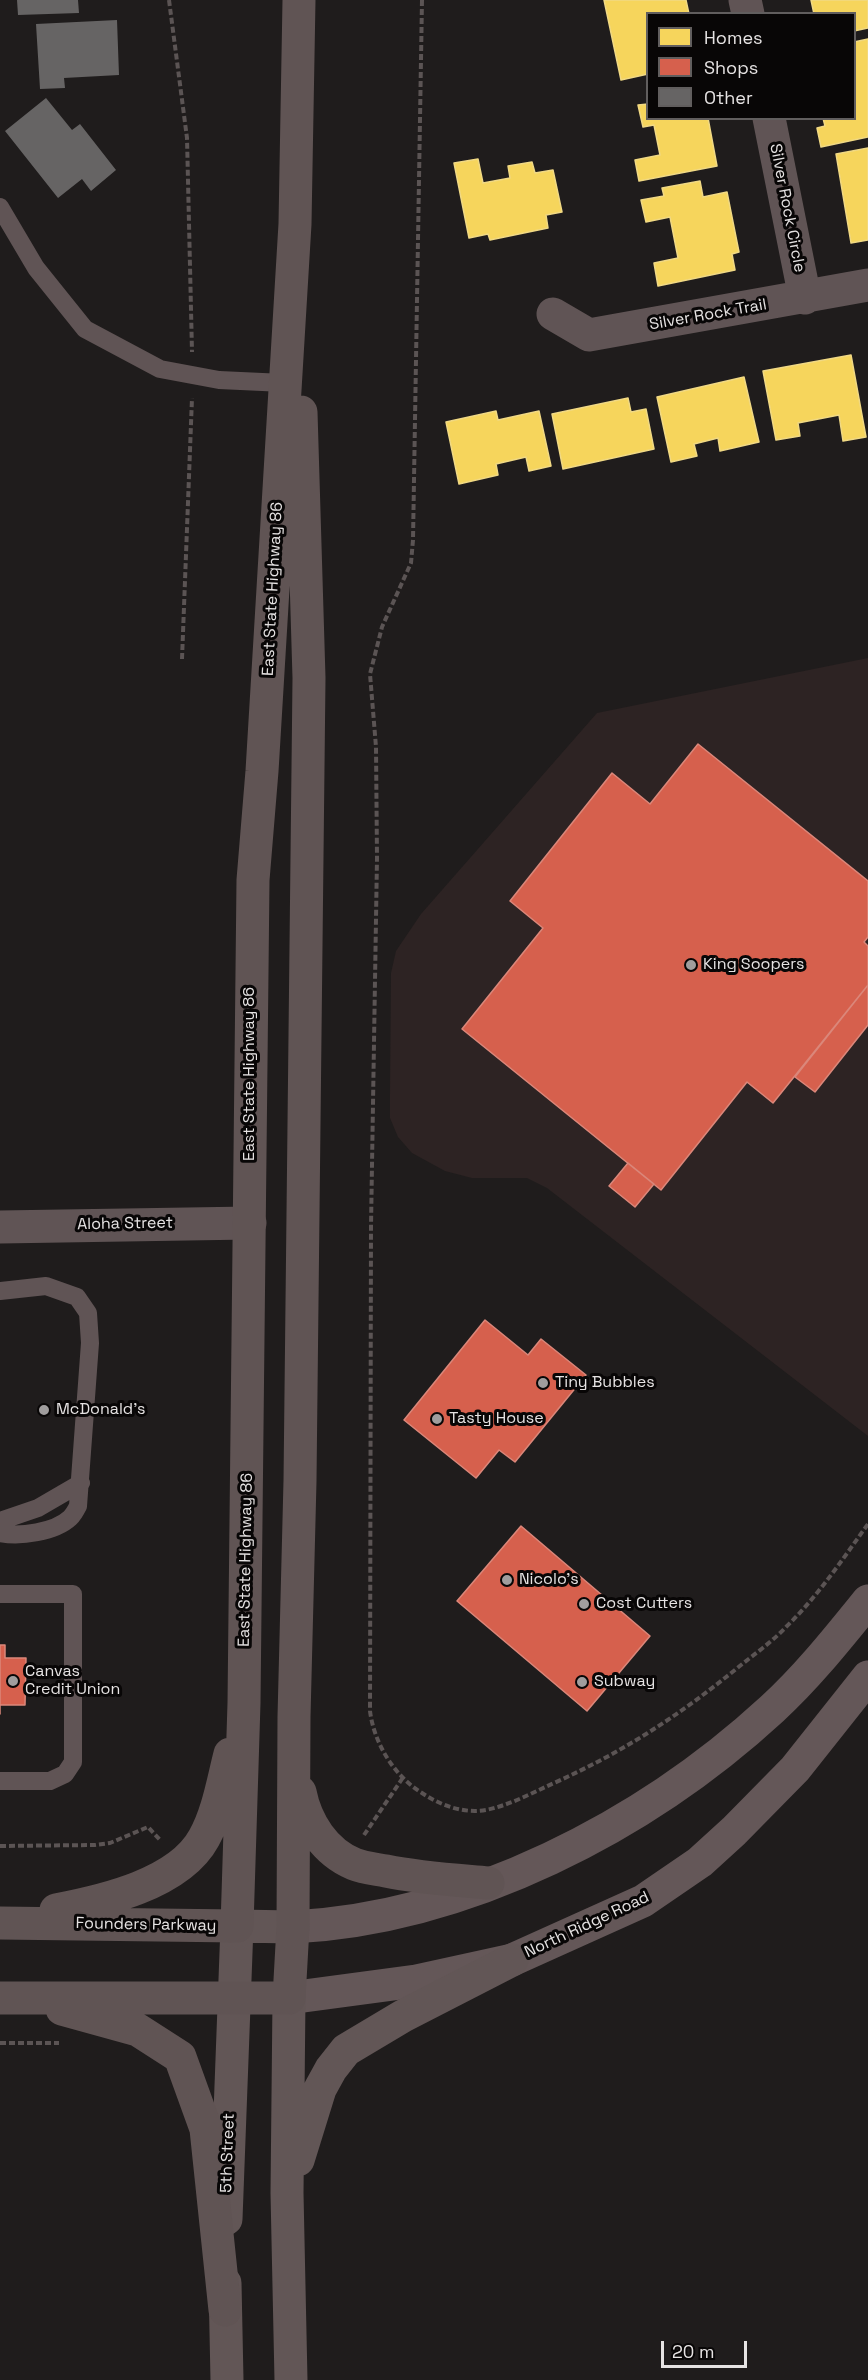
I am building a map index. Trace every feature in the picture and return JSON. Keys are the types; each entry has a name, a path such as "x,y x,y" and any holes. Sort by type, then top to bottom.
{"highway":[{"name":"East State Highway 86","path":"293,1927 309,678 295,224 299,0"},
{"name":"East State Highway 86","path":"237,1926 244,1703 253,880 262,771 295,224"},
{"path":"0,1917 45,1912 97,1902 132,1891 164,1876 182,1862 204,1838 217,1803 244,1703"},
{"path":"294,1717 301,1796 308,1819 325,1843 355,1864 404,1875 488,1883"},
{"name":"Founders Parkway","path":"0,1923 237,1926"},
{"path":"8,1998 289,1998 293,1927"},
{"path":"8,1998 138,2030 180,2057 206,2129 225,2310"}],"main road":[{"path":"293,1927 329,1925 395,1912 488,1883 541,1862 617,1825 698,1770 772,1709 840,1637 868,1601"},
{"name":"North Ridge Road","path":"289,1998 416,1981 512,1960 643,1901 700,1862 734,1831 795,1768 868,1677"},
{"name":"Founders Parkway","path":"237,1926 293,1927"},
{"name":"5th Street","path":"227,2380 226,2239 237,1926"},
{"path":"287,2193 320,2089 346,2050 384,2027 512,1960"},
{"path":"289,1998 287,2193 291,2380"},
{"path":"226,2239 242,2380"}],"street":[{"name":"Silver Rock Circle","path":"769,120 806,298"},
{"name":"Silver Rock Trail","path":"553,314 589,335 806,298 868,285"},
{"name":"Aloha Street","path":"0,1227 249,1223"}],"lane":[{"path":"0,207 36,268 86,329 160,369 219,380 284,382"},
{"path":"0,1291 46,1286 77,1297 88,1313 90,1343 78,1506 69,1519 50,1528 30,1534 0,1533"},
{"path":"0,1521 38,1508 81,1483"},
{"path":"0,1594 73,1594 73,1762 65,1774 50,1781 0,1781"}],"path":[{"path":"169,0 187,138 192,375 182,659"},
{"path":"422,0 413,540 411,563 382,627 370,674 376,747 377,858 371,1227 370,1712 372,1728 379,1744 402,1779 446,1806 484,1810 513,1802 603,1761 672,1719 785,1629 824,1586 868,1524"},
{"path":"347,1860 402,1779"},
{"path":"0,1846 95,1845 110,1843 147,1827 182,1862"}],"shaded area":[{"path":"868,658 868,1436 547,1188 527,1178 472,1178 445,1171 412,1153 398,1137 390,1118 390,1094 391,973 396,951 421,914 597,713"}],"building: Homes":[{"path":"604,0 686,0 689,12 646,12 646,74 621,80"},
{"path":"811,0 868,0 868,28 856,31 856,12 814,12"},
{"path":"868,39 868,137 821,147 817,128 825,126 824,120 856,120 856,42"},
{"path":"646,104 646,120 708,120 717,166 639,181 635,160 660,155 654,125 643,127 638,105"},
{"path":"868,148 868,240 851,243 836,154"},
{"path":"478,159 483,183 510,178 508,166 532,162 535,173 553,170 562,212 546,215 548,228 490,240 488,234 469,238 454,163"},
{"path":"700,181 703,197 727,192 739,252 732,254 735,270 658,286 654,263 678,258 670,217 646,222 641,200 664,196 662,188"},
{"path":"851,355 866,437 843,441 839,415 798,423 800,436 776,440 763,371"},
{"path":"744,377 759,442 720,451 718,438 694,444 697,456 671,462 657,397"},
{"path":"628,398 631,412 646,409 654,449 563,469 552,414"},
{"path":"496,411 498,420 539,411 551,466 529,471 526,457 496,464 498,475 459,484 446,422"}],"building: Shops":[{"name":"King Soopers","path":"698,744 868,881 868,937 864,942 868,946 868,985 773,1103 747,1082 661,1190 462,1029 543,928 510,901 612,773 650,804"},
{"path":"868,985 868,1025 815,1092 795,1077"},
{"path":"628,1163 654,1184 635,1207 609,1186"},
{"path":"485,1320 528,1355 541,1339 586,1375 515,1462 499,1450 476,1478 404,1420"},
{"path":"521,1526 650,1636 587,1711 457,1601"},
{"name":"Canvas Credit Union","path":"0,1645 5,1645 5,1658 26,1658 25,1705 0,1705"}],"building: Other":[{"path":"17,0 78,0 79,13 18,15"},
{"path":"117,20 119,75 64,78 65,88 40,89 36,24"},
{"path":"46,98 72,130 80,124 116,170 91,191 82,179 58,198 5,131"}],"place":[{"name":"King Soopers","path":"691,965"},
{"name":"Tiny Bubbles","path":"543,1383"},
{"name":"McDonald's","path":"44,1410"},
{"name":"Tasty House","path":"437,1419"},
{"name":"Nicolo's","path":"507,1580"},
{"name":"Cost Cutters","path":"584,1604"},
{"name":"Canvas Credit Union","path":"13,1681"},
{"name":"Subway","path":"582,1682"}]}
